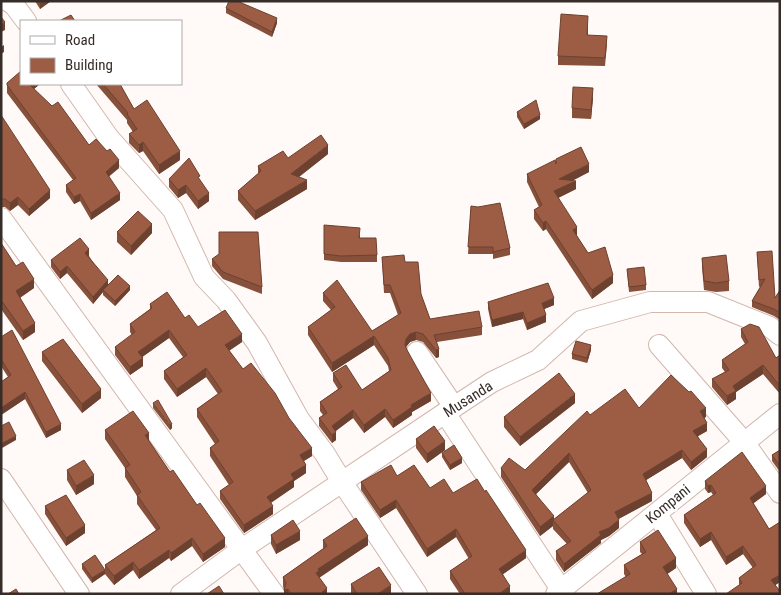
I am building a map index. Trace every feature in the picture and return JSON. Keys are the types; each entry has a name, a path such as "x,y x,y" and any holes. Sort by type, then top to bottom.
{"street":[{"path":"8,1 14,5 25,20"},
{"path":"72,85 109,138 173,210 204,277 226,300 257,343 299,419 325,454 417,594"},
{"path":"1,218 274,594"},
{"name":"Musanda","path":"181,594 242,549 449,410 492,382 538,360 581,321 650,302 708,302 770,327 780,335"},
{"path":"659,345 744,442 780,493"},
{"path":"417,352 449,410 561,592"},
{"name":"Kompani","path":"561,592 780,414"},
{"path":"1,479 79,594"},
{"path":"657,514 706,594"}],"building":[{"path":"229,1 237,1 277,18 272,32 226,8"},
{"path":"561,14 588,16 587,35 607,36 605,58 558,56"},
{"path":"71,15 74,20 61,20"},
{"path":"1,17 5,22 1,25"},
{"path":"20,72 20,85 30,85 52,106 58,102 89,145 96,139 107,151 110,149 119,160 106,172 120,193 91,213 80,194 74,197 66,185 76,178 7,83"},
{"path":"104,85 121,85 134,109 147,100 180,151 159,165 143,142 139,145 129,134 137,129 128,113"},
{"path":"573,87 593,88 591,110 572,108"},
{"path":"536,100 540,115 524,124 517,112"},
{"path":"1,115 50,190 29,209 18,197 10,203 5,199 1,199"},
{"path":"321,135 328,145 291,174 307,180 255,211 238,191 261,171 258,166 283,151 288,158"},
{"path":"581,147 589,164 559,179 576,181 554,191 577,227 573,230 588,253 605,247 613,275 592,290 546,221 543,223 534,210 542,205 527,174 555,160 556,164 556,159"},
{"path":"189,158 200,176 198,177 209,193 198,201 186,185 178,190 169,179"},
{"path":"500,203 510,248 493,252 493,247 468,247 471,206 478,207"},
{"path":"138,211 152,224 131,246 117,232"},
{"path":"324,225 360,228 359,238 376,238 377,255 341,256 324,254"},
{"path":"219,232 258,232 262,287 223,272 212,259 219,254"},
{"path":"80,238 89,249 85,253 108,280 93,297 67,266 60,272 51,260"},
{"path":"1,243 16,266 23,262 34,279 16,291 35,323 23,331 1,300"},
{"path":"772,251 775,298 780,290 780,313 752,301 765,279 759,280 757,252"},
{"path":"404,255 405,262 418,262 421,294 430,319 479,311 482,327 434,335 439,349 436,350 423,334 416,332 410,334 406,339 405,345 431,393 411,405 412,407 393,420 385,409 364,425 353,410 332,426 336,432 332,435 319,418 327,413 320,402 342,387 333,373 346,365 362,390 391,370 388,358 374,336 332,363 308,327 335,307 323,293 337,280 372,331 401,313 390,285 384,285 382,257"},
{"path":"726,255 729,281 716,283 704,281 702,258"},
{"path":"644,267 646,285 629,287 627,269"},
{"path":"118,275 130,286 115,301 103,290"},
{"path":"548,283 554,298 542,303 546,315 527,323 523,312 492,320 488,302"},
{"path":"167,292 185,318 189,315 198,327 225,310 242,334 225,345 243,369 251,363 275,393 289,418 312,448 300,455 306,465 291,474 294,479 267,497 273,506 244,525 220,491 233,482 210,448 219,441 197,409 222,391 206,368 177,389 164,371 187,355 169,330 138,352 143,358 130,367 115,347 135,332 130,324 152,308 150,304"},
{"path":"750,324 759,327 776,358 780,355 780,386 763,365 733,386 736,391 727,396 712,379 729,370 722,360 748,342 741,329"},
{"path":"12,330 61,424 46,432 25,392 1,408 1,382 11,375 1,359 1,337"},
{"path":"63,339 101,389 82,404 42,352"},
{"path":"576,341 591,345 587,358 572,354"},
{"path":"559,373 575,394 520,437 504,417"},
{"path":"671,375 689,392 691,391 706,408 700,411 707,423 693,431 707,449 691,462 682,450 643,474 652,493 615,512 619,520 609,528 599,532 601,535 564,564 556,551 571,541 553,520 591,490 569,453 532,490 554,516 540,527 501,468 509,458 525,470 587,411 590,415 625,389 639,408"},
{"path":"158,400 172,424 170,425 153,403"},
{"path":"133,411 149,433 145,435 170,472 173,470 197,505 200,503 225,538 203,554 192,538 171,553 169,550 139,570 133,562 114,576 105,565 160,528 137,495 141,492 125,468 130,465 105,430"},
{"path":"9,422 16,436 2,443 1,426"},
{"path":"434,426 445,441 427,454 416,439"},
{"path":"454,445 462,458 450,465 442,453"},
{"path":"780,450 780,466 772,455"},
{"path":"742,452 766,486 750,498 769,529 780,522 780,575 771,580 780,591 780,594 726,594 742,583 739,578 756,565 743,546 726,557 711,532 700,539 684,515 716,493 711,485 708,486 705,481"},
{"path":"84,460 94,475 76,486 67,470"},
{"path":"391,465 397,476 414,465 430,488 444,479 453,493 477,479 526,550 499,569 510,586 499,594 465,594 450,571 472,556 456,529 427,549 396,500 380,510 361,482"},
{"path":"66,495 85,525 66,538 45,506"},
{"path":"356,518 368,536 318,569 319,571 316,573 327,588 322,592 323,594 291,594 288,589 284,590 286,583 283,577 327,546 323,540"},
{"path":"293,520 300,531 276,545 271,535"},
{"path":"658,530 676,558 663,567 677,589 669,594 597,594 630,574 624,565 646,552 640,542"},
{"path":"95,555 105,570 92,578 82,564"},
{"path":"379,567 391,585 379,594 357,594 351,584"},
{"path":"219,586 224,594 207,594"},
{"path":"16,589 19,594 8,594"}]}
